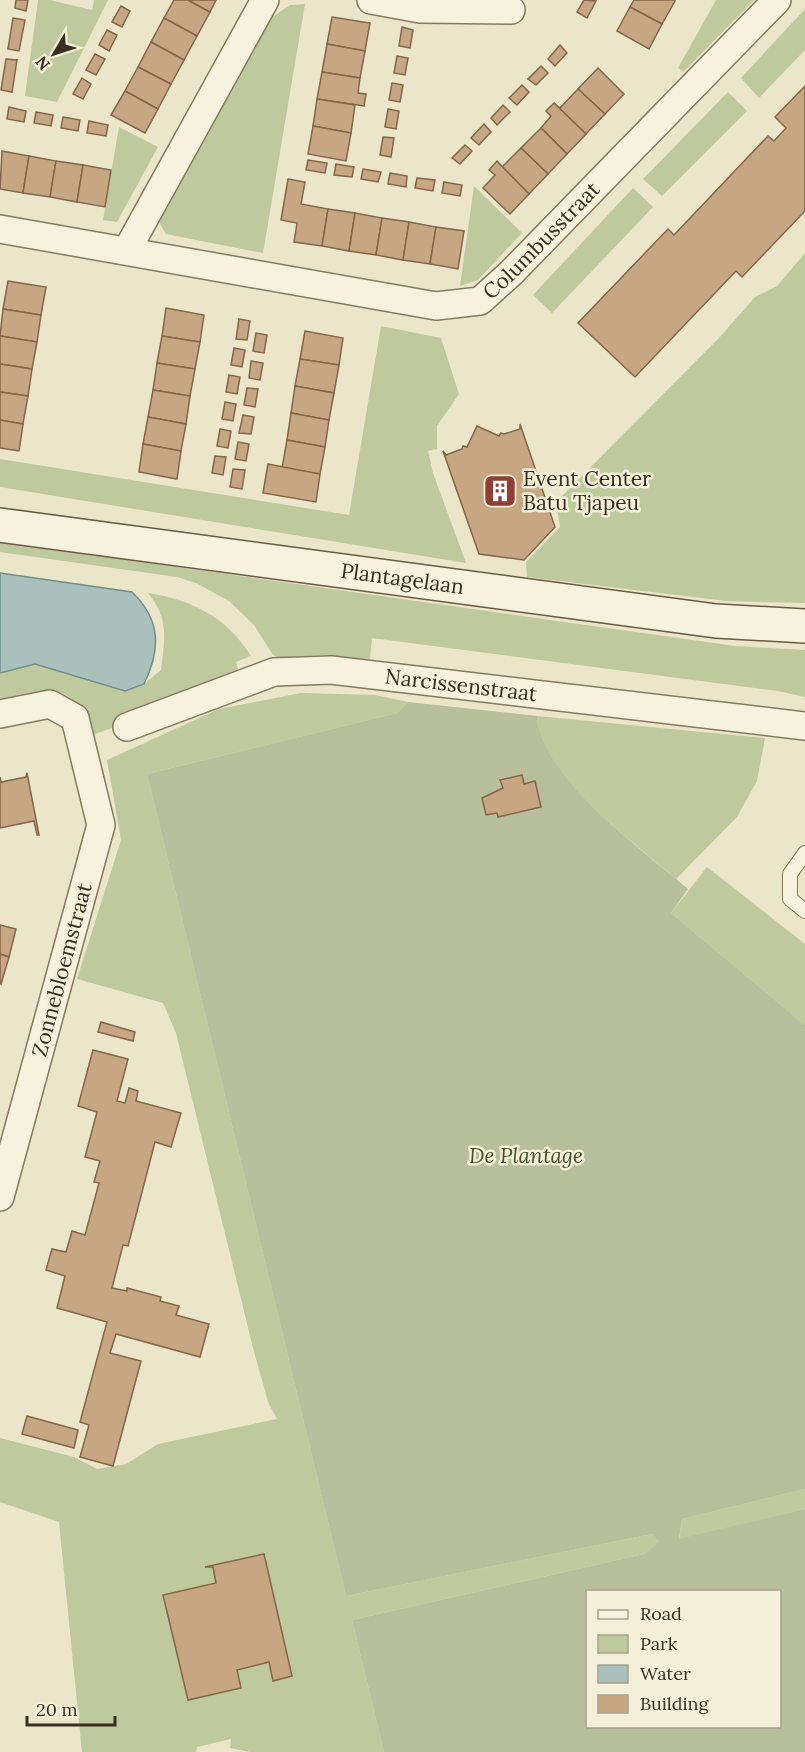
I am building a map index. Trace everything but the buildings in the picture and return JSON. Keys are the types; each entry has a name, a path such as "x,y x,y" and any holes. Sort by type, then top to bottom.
{"main road":[{"name":"Plantagelaan","path":"0,525 716,621 805,626"}],"street":[{"path":"127,250 265,0"},
{"path":"371,0 420,9 511,10"},
{"name":"Columbusstraat","path":"0,229 436,306 480,301 511,273 777,0"},
{"name":"Narcissenstraat","path":"127,727 274,672 331,670 805,726"},
{"name":"Zonnebloemstraat","path":"0,714 50,704 75,718 101,825 0,1197"}],"lane":[{"path":"805,853 790,874 790,899 805,911"}],"green space":[{"path":"38,0 50,0 92,10 94,0 108,0 57,102 25,96"},
{"path":"716,0 754,0 683,72 678,68"},
{"path":"305,4 263,253 166,234 159,222 271,18 290,5"},
{"path":"805,9 805,50 759,98 741,78"},
{"path":"728,92 747,111 662,196 643,179"},
{"path":"119,127 158,147 117,222 103,220"},
{"path":"474,186 522,233 478,280 460,286"},
{"path":"633,188 653,207 552,313 533,295"},
{"path":"805,253 805,603 726,601 527,577 526,562 560,527 556,502 719,338 755,297 777,286"},
{"path":"381,326 441,338 459,394 437,426 437,449 428,451 433,473 466,563 0,487 0,459 349,515"},
{"path":"0,542 735,646 805,650 805,697 778,691 372,638 370,659 319,655 279,658 273,655 254,625 229,601 196,583 177,577 0,552"},
{"path":"148,593 179,600 207,612 231,631 251,656 236,662 239,672 126,723 92,735 85,717 76,704 67,696 57,692 32,692 0,699 0,673 35,664 125,691 144,684 161,670 164,639 159,611"},
{"path":"301,693 375,695 408,702 397,713 147,774 346,1596 652,1534 659,1542 644,1554 352,1620 384,1752 250,1752 230,1748 231,1739 197,1747 196,1752 82,1752 59,1522 0,1502 0,1438 74,1457 97,1469 126,1464 158,1444 277,1419 268,1402 253,1348 176,1033 163,1003 77,979 121,840 107,760 219,709"},
{"name":"De Plantage","path":"408,702 537,716 543,740 556,764 574,787 621,833 688,889 671,913 805,1025 805,1489 682,1519 679,1539 805,1509 805,1752 384,1752 352,1620 644,1554 659,1542 652,1534 346,1596 147,774 397,713"},
{"path":"537,716 765,738 757,781 737,817 676,879 614,826 571,784 554,762 542,739"},
{"path":"707,867 805,944 805,1025 671,913"},
{"path":"805,1489 805,1509 679,1540 682,1519"}],"water":[{"path":"0,573 132,592 148,613 155,635 153,659 144,684 125,691 35,664 0,673"}],"place":[{"name":"Event Center Batu Tjapeu","path":"500,491"}]}
